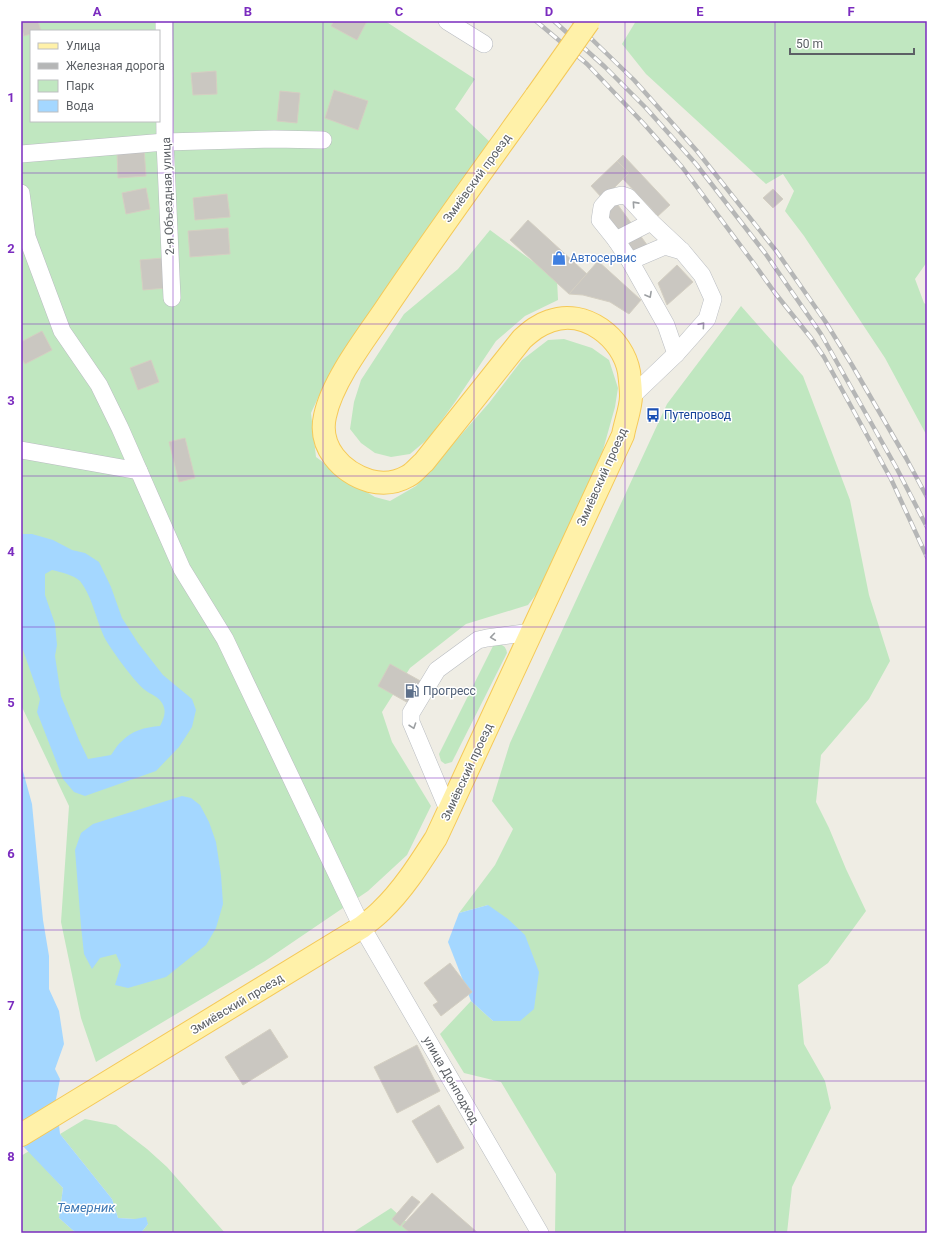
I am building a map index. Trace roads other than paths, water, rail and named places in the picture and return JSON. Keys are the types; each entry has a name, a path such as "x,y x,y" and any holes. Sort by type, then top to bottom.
{"main road":[{"name":"Змиёвский проезд","path":"21,1135 362,927 382,910 401,888 421,862 436,838 623,435 631,397 629,372 624,356 616,343 606,333 578,319 566,318 551,320 536,327 522,339 424,462 408,476 393,482 378,483 362,478 338,462 328,450 324,435 325,417 330,398 348,366 406,279 589,21"}],"street":[{"name":"2-я Объездная улица","path":"164,21 166,142 172,298"},
{"path":"447,21 484,44"},
{"path":"21,154 166,142 274,139 323,140"},
{"name":"улица Донподход","path":"21,193 27,237 62,330 99,385 120,428 182,569 225,639 362,927 540,1233"},
{"path":"631,397 676,354 707,319 713,299 702,275 682,251 651,222 628,196 622,195 610,198 602,208 600,220 630,261 666,325 676,354"},
{"path":"616,240 651,222"},
{"path":"630,261 665,246 682,251"},
{"path":"21,450 139,471"},
{"path":"449,812 411,722 411,714 436,670 478,640 532,632"}],"water":[{"path":"21,534 32,534 53,540 72,550 85,553 99,562 111,587 122,618 138,643 163,675 192,699 196,710 192,727 179,747 156,771 85,796 74,792 63,779 37,712 40,699 21,644","holes":["52,570 71,575 80,581 89,595 103,635 111,648 135,680 145,690 159,699 164,706 163,720 160,726 149,727 134,732 125,738 111,755 88,759 61,696 55,656 57,645 55,624 45,595 45,574"]},
{"name":"Темерник","path":"21,764 32,804 43,920 49,956 49,989 59,1011 64,1044 55,1069 60,1079 56,1099 60,1134 112,1199 118,1218 135,1219 146,1217 148,1224 141,1233 76,1233 59,1218 63,1188 21,1144"},
{"path":"182,796 191,798 200,805 209,822 216,842 221,875 223,904 216,928 206,945 166,977 128,988 115,985 121,965 116,954 100,958 92,969 84,954 75,850 81,833 93,824"},
{"path":"488,905 508,919 525,935 539,972 534,1009 520,1021 493,1021 471,1001 448,942 459,913"}],"railway":[{"path":"536,21 587,64 644,124 682,167 775,293 811,338 824,357 891,479 927,557"},
{"path":"554,21 605,67 646,108 696,164 765,253 821,334 896,467 927,527"},
{"path":"573,21 634,80 697,151 777,252 825,321 852,365 927,497"}],"place":[{"name":"Автосервис","path":"559,258"},
{"name":"Путепровод","path":"653,415"},
{"name":"Прогресс","path":"412,691"}]}
